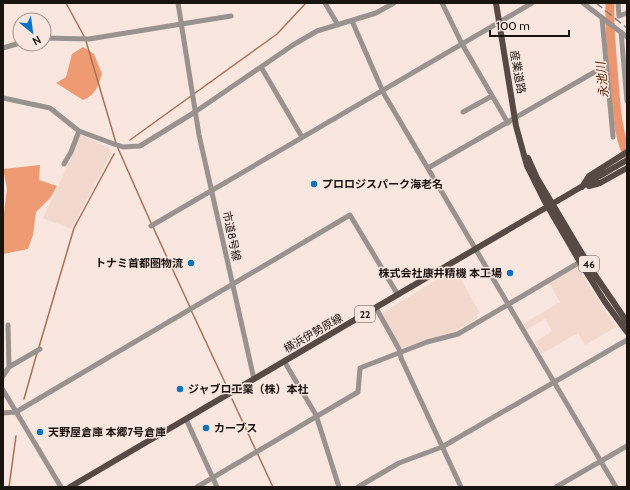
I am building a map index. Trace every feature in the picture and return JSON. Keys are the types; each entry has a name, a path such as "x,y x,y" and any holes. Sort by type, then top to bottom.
{"main road":[{"name":"産業道路","path":"496,3 521,144 551,206"},
{"path":"582,188 589,176 627,152"},
{"name":"横浜伊勢原線","path":"70,487 582,188 627,160"},
{"path":"582,188 600,183 625,170"},
{"name":"46","path":"551,206 580,262 605,302 627,332"},
{"name":"46","path":"551,206 627,322"}],"street":[{"name":"市道8号線","path":"178,3 199,136 254,379"},
{"path":"325,3 338,25"},
{"path":"3,98 50,108 80,132 124,147 134,147 146,143 196,112 261,66 317,31 376,13 394,3"},
{"path":"442,3 462,44 508,123"},
{"path":"152,226 532,3"},
{"path":"584,3 627,36"},
{"path":"618,3 619,16 627,13"},
{"path":"52,38 85,39 231,16"},
{"path":"603,18 605,66 613,137"},
{"path":"352,21 382,90 616,487"},
{"path":"619,31 627,101"},
{"path":"261,66 302,137"},
{"path":"428,168 516,119 605,66"},
{"path":"463,112 492,96"},
{"path":"64,164 80,132"},
{"path":"3,413 16,412 195,308 350,215 398,295"},
{"path":"197,487 316,415 358,392 360,368 427,342 458,334 508,303 580,262"},
{"path":"376,308 400,353 461,487"},
{"path":"8,325 9,367"},
{"path":"358,487 400,463 442,447 627,340"},
{"path":"3,376 9,367 40,349"},
{"path":"284,361 316,415 339,487"},
{"path":"3,390 61,487"},
{"path":"186,419 217,487"},
{"path":"556,487 627,446"}],"shaded area":[{"path":"83,47 94,54 102,74 94,93 83,100 56,83 66,77 72,54"},
{"path":"80,134 109,148 111,154 71,229 43,218 72,157"},
{"path":"40,165 39,180 57,186 51,197 36,212 33,235 28,249 3,254 3,222 7,188 3,169"},
{"path":"577,267 616,327 585,345 578,333 541,354 535,342 552,331 545,319 526,330 523,324 560,302 549,283"},
{"path":"455,269 480,313 476,315 478,318 455,331 401,348 382,313"}],"waterway":[{"path":"66,3 85,38"},
{"path":"130,140 277,34 306,3"},
{"name":"永池川","path":"610,3 611,42 616,109 621,136 627,154"},
{"path":"86,41 116,143"},
{"path":"117,146 151,223"},
{"path":"39,347 74,228 114,154"},
{"path":"153,227 190,307"},
{"path":"191,310 228,389"},
{"path":"24,399 37,353"},
{"path":"232,399 273,487"},
{"path":"9,487 16,436"}],"railway":[{"path":"596,3 627,28"}],"place":[{"name":"プロロジスパーク海老名","path":"314,184"},
{"name":"トナミ首都圏物流","path":"191,263"},
{"name":"株式会社康井精機 本工場","path":"510,273"},
{"name":"ジャブロ工業（株）本社","path":"180,389"},
{"name":"カーブス","path":"206,428"},
{"name":"天野屋倉庫 本郷7号倉庫","path":"40,432"}]}
